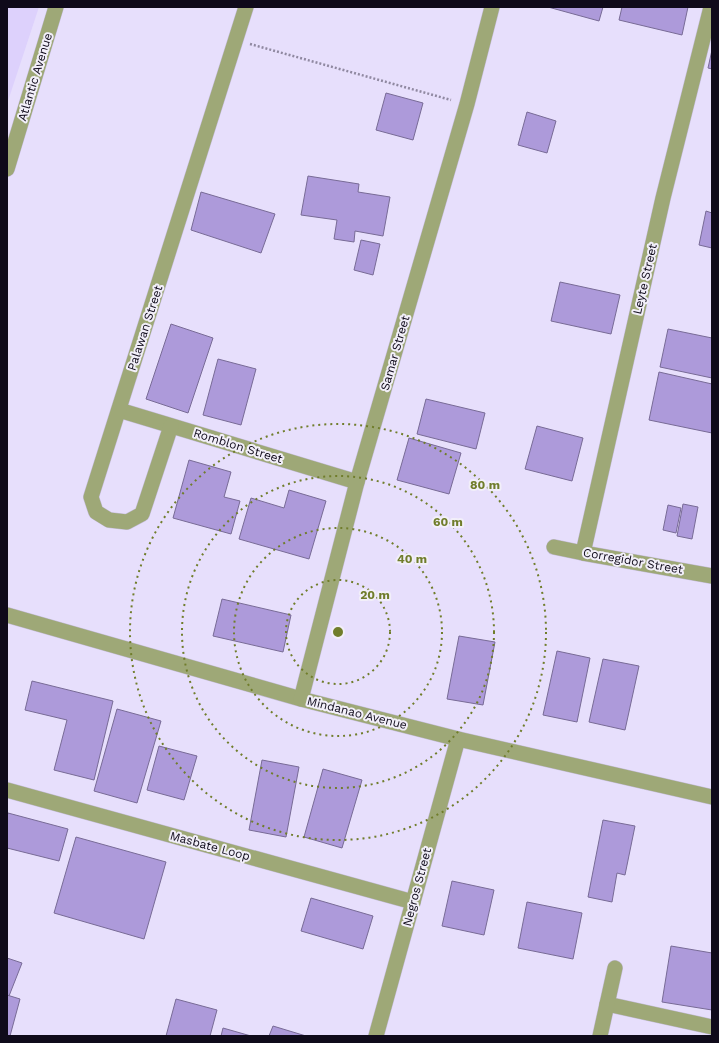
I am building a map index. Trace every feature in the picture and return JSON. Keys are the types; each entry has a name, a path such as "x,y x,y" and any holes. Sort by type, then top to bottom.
{"street":[{"name":"Atlantic Avenue","path":"7,169 56,7"},
{"name":"Palawan Street","path":"171,426 142,514 127,522 109,520 96,512 91,497 246,7"},
{"name":"Samar Street","path":"301,699 357,482 467,104 492,7"},
{"name":"Leyte Street","path":"583,553 663,198 711,7"},
{"name":"Romblon Street","path":"119,410 357,482"},
{"name":"Corregidor Street","path":"554,546 583,553 712,576"},
{"name":"Mindanao Avenue","path":"7,615 301,699 458,739 712,797"},
{"name":"Negros Street","path":"376,1036 458,739"},
{"name":"Masbate Loop","path":"7,790 413,902"},
{"path":"600,1036 615,968"},
{"path":"607,1004 712,1027"}],"path":[{"path":"236,40 467,104"}],"shaded area":[{"path":"7,7 39,7 7,104"}],"building":[{"path":"548,7 603,7 599,21"},
{"path":"622,7 688,7 682,35 619,20"},
{"path":"712,50 712,69 708,68"},
{"path":"386,93 423,103 413,140 376,130"},
{"path":"527,112 556,121 547,153 518,145"},
{"path":"308,176 359,184 358,192 390,197 383,236 355,231 354,242 334,239 337,220 301,215"},
{"path":"201,192 275,214 261,253 191,230"},
{"path":"706,211 712,213 712,248 699,245"},
{"path":"361,240 380,244 373,275 354,270"},
{"path":"560,282 620,295 611,334 551,321"},
{"path":"171,324 213,338 188,413 146,399"},
{"path":"668,329 712,338 712,378 660,367"},
{"path":"218,359 256,369 241,425 203,415"},
{"path":"659,372 712,384 712,433 649,420"},
{"path":"426,399 485,413 476,449 417,434"},
{"path":"537,426 583,438 572,481 525,469"},
{"path":"409,438 461,453 449,494 397,480"},
{"path":"189,460 231,472 224,497 240,501 231,534 173,518"},
{"path":"289,490 326,501 309,559 239,539 251,498 284,508"},
{"path":"683,504 698,507 692,539 677,536"},
{"path":"668,505 681,508 676,533 663,530"},
{"path":"222,599 291,615 283,652 213,636"},
{"path":"459,636 495,642 483,705 447,699"},
{"path":"557,651 590,658 577,722 543,715"},
{"path":"603,659 639,666 625,730 589,722"},
{"path":"32,681 113,701 94,780 54,770 67,720 25,710"},
{"path":"117,709 161,721 137,803 94,791"},
{"path":"159,746 197,756 184,800 147,790"},
{"path":"262,760 299,767 286,837 249,830"},
{"path":"323,769 362,780 342,848 304,837"},
{"path":"8,813 68,829 59,861 7,848"},
{"path":"603,820 635,826 625,875 617,873 612,902 588,897"},
{"path":"76,837 166,862 144,939 54,913"},
{"path":"452,881 494,890 484,935 442,926"},
{"path":"311,898 373,916 363,949 301,931"},
{"path":"527,902 582,913 573,959 518,948"},
{"path":"671,946 712,953 712,1010 662,1002"},
{"path":"7,958 22,963 9,996 7,995"},
{"path":"7,995 20,999 10,1036 7,1036"},
{"path":"176,999 217,1010 210,1036 166,1036"},
{"path":"273,1026 306,1036 269,1036"},
{"path":"223,1028 251,1036 221,1036"}]}
